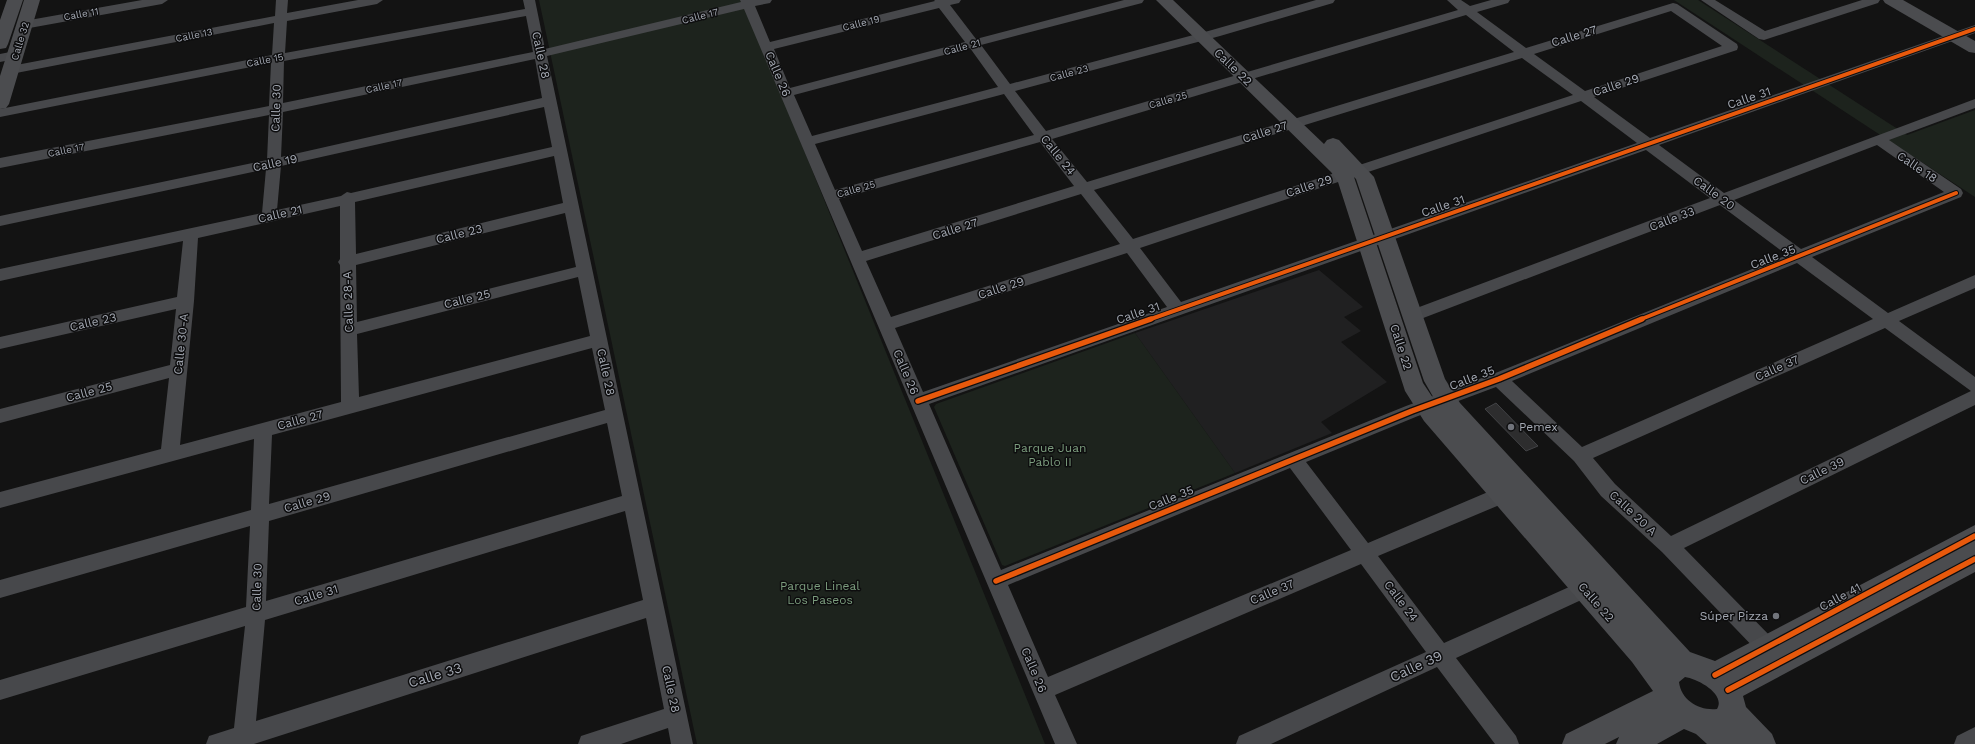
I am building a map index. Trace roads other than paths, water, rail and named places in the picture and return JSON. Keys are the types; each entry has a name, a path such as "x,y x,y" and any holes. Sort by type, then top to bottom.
{"street":[{"name":"Calle 32","path":"0,104 9,61 24,25 32,0"},
{"name":"Calle 11","path":"24,25 162,0"},
{"name":"Calle 30","path":"269,217 274,163 282,0"},
{"name":"Calle 13","path":"9,61 282,18 377,0"},
{"name":"Calle 17","path":"0,163 276,109 540,54 747,2 766,0"},
{"name":"Calle 21","path":"786,93 1138,0"},
{"name":"Calle 22","path":"1164,0 1209,35 1300,121 1351,172 1347,180 1412,316 1434,381 1436,403 1432,415 1642,653 1681,705 1729,744"},
{"name":"Calle 22","path":"1181,0 1209,35"},
{"name":"Calle 23","path":"807,142 1209,35 1329,0"},
{"name":"Calle 20","path":"1453,0 1975,386"},
{"name":"Calle 25","path":"831,196 1043,137 1504,0"},
{"path":"1708,0 1764,36 1874,0"},
{"path":"1891,0 1975,48"},
{"name":"Calle 32","path":"0,44 11,1"},
{"name":"Calle 24","path":"946,1 973,44 1043,137 1130,246 1178,310"},
{"name":"Calle 19","path":"766,47 946,1"},
{"name":"Calle 26","path":"747,2 1066,744"},
{"name":"Calle 28","path":"530,5 682,744"},
{"name":"Calle 15","path":"0,113 278,58 530,5"},
{"name":"Calle 29","path":"886,325 1732,47 1673,7"},
{"name":"Calle 27","path":"857,258 1085,189 1522,52 1673,7"},
{"name":"Calle 31","path":"918,401 1975,29"},
{"name":"Calle 19","path":"0,221 274,163 550,101"},
{"name":"Calle 33","path":"1412,316 1723,200 1975,103"},
{"name":"Calle 18","path":"1879,140 1956,193"},
{"name":"Calle 21","path":"0,275 269,217 347,197 560,150"},
{"name":"Calle 35","path":"996,581 1293,459 1499,379 1644,318 1800,257 1956,193"},
{"name":"Calle 28-A","path":"347,197 346,262 350,406"},
{"name":"Calle 23","path":"346,262 572,206"},
{"name":"Calle 30-A","path":"170,454 186,301 191,234"},
{"name":"Calle 22","path":"1376,240 1413,385 1436,403 1452,409 1683,664"},
{"name":"Calle 25","path":"349,330 585,270"},
{"name":"Calle 37","path":"1580,456 1975,281"},
{"name":"Calle 23","path":"0,343 186,301"},
{"name":"Calle 27","path":"0,500 599,340"},
{"name":"Calle 25","path":"0,416 179,369"},
{"name":"Calle 20 A","path":"1499,379 1580,456 1608,490 1668,546 1767,647"},
{"name":"Calle 39","path":"1668,546 1975,396"},
{"name":"Calle 29","path":"0,589 614,414"},
{"name":"Calle 30","path":"243,740 256,613 263,429"},
{"name":"Calle 24","path":"1293,459 1508,744"},
{"name":"Calle 37","path":"1042,690 1502,495"},
{"name":"Calle 31","path":"0,690 632,500"},
{"name":"Calle 41","path":"1725,692 1767,647 1975,536"},
{"path":"1725,692 1975,559"},
{"name":"Calle 39","path":"1247,744 1586,589"},
{"name":"Calle 33","path":"216,744 243,740 654,606"},
{"path":"1725,692 1730,716 1715,724 1681,705 1666,678 1669,671 1674,667 1683,664 1694,665 1725,692 1762,744"},
{"path":"1576,744 1681,705"},
{"path":"1630,744 1681,705"},
{"path":"589,744 676,715"},
{"path":"1965,744 1975,738"}],"place":[{"name":"Pemex","path":"1511,427"},
{"name":"Súper Pizza","path":"1776,616"}],"park label":[{"name":"Parque Juan Pablo II","path":"1050,455"},
{"name":"Parque Lineal Los Paseos","path":"820,593"}]}
